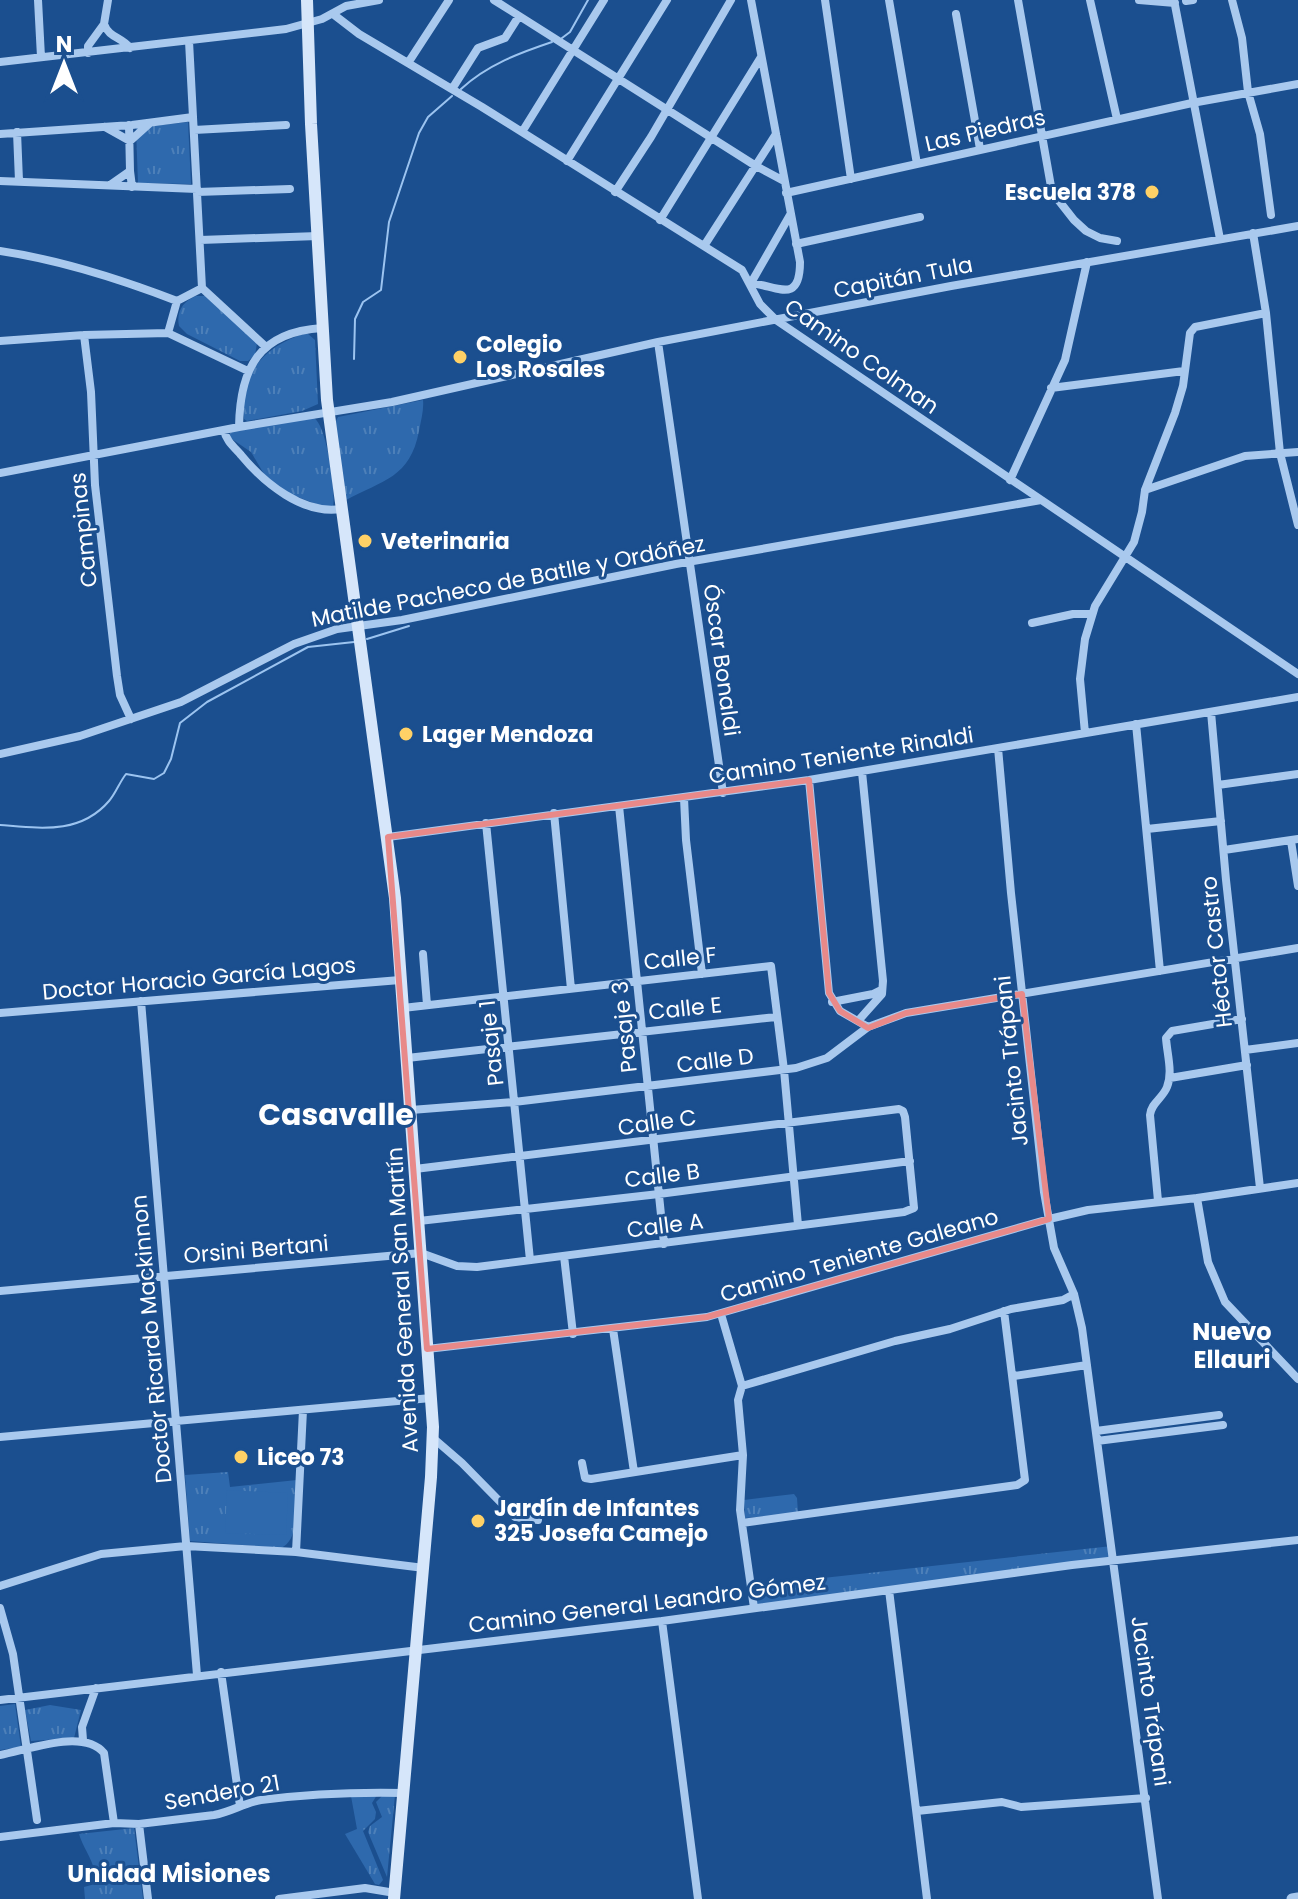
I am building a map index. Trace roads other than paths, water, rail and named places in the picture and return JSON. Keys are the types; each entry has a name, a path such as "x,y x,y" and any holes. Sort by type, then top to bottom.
{"main road":[{"name":"Avenida General San Martín","path":"307,0 328,412 388,837 411,1110 433,1438 395,1896"}],"street":[{"path":"38,0 41,57"},
{"path":"88,53 88,46 104,24 108,0"},
{"path":"0,62 307,24 346,6 379,0"},
{"path":"408,63 450,0"},
{"path":"494,0 784,181"},
{"path":"522,132 604,0"},
{"path":"567,161 667,0"},
{"path":"615,192 731,0"},
{"path":"751,0 796,244 800,271 798,281 792,288 778,291 751,283 790,215"},
{"path":"825,0 851,179"},
{"path":"889,0 917,164"},
{"path":"1018,0 1052,192 1086,231 1117,241"},
{"path":"1090,0 1117,119"},
{"path":"1139,0 1174,2 1220,239"},
{"path":"1232,0 1242,38 1248,92 1260,134 1271,215"},
{"name":"Camino Colman","path":"333,14 351,29 742,270 760,304 776,320 1298,674"},
{"path":"956,14 980,149"},
{"path":"452,89 476,51 505,38 519,16"},
{"path":"104,24 112,37 130,48"},
{"path":"189,41 202,288 266,347"},
{"path":"660,220 762,56"},
{"name":"Las Piedras","path":"786,193 1041,135 1298,84"},
{"path":"0,134 193,117"},
{"path":"130,141 150,123"},
{"path":"101,125 130,141"},
{"path":"129,125 132,187"},
{"path":"194,130 286,125"},
{"path":"17,132 19,181"},
{"path":"704,246 776,134"},
{"path":"109,186 130,171"},
{"path":"0,181 197,191 290,189"},
{"path":"796,244 920,217"},
{"name":"Capitán Tula","path":"0,473 239,427 409,399 658,342 1298,226"},
{"path":"1253,233 1266,313 1280,453 1298,525"},
{"path":"200,240 318,236"},
{"path":"0,251 92,271 177,301"},
{"path":"1010,480 1065,360 1087,262"},
{"path":"168,333 177,301 202,288"},
{"path":"1085,733 1080,679 1085,639 1092,614 1126,556 1139,524 1145,490 1175,413 1190,333 1195,327 1266,313"},
{"path":"239,427 241,389 248,371 266,347 298,330 322,328"},
{"path":"0,341 168,333 248,371"},
{"name":"Campinas","path":"84,335 116,672 120,695 131,719"},
{"name":"Óscar Bonaldi","path":"658,342 723,793"},
{"path":"1051,388 1184,371"},
{"path":"224,430 226,438 250,467 278,492 327,510 341,509"},
{"path":"1145,490 1245,456 1298,452"},
{"name":"Matilde Pacheco de Batlle y Ordóñez","path":"0,754 44,746 131,719 191,697 302,641 358,625 402,620 690,562 1041,500"},
{"path":"1032,623 1073,614 1092,614"},
{"name":"Camino Teniente Rinaldi","path":"388,837 862,772 1298,697"},
{"name":"Héctor Castro","path":"1211,712 1260,1188"},
{"path":"1136,724 1160,971"},
{"name":"Jacinto Trápani","path":"998,748 1022,994 1049,1219 1054,1248 1074,1294 1087,1365 1158,1899"},
{"path":"858,1021 883,989 862,772"},
{"path":"1218,785 1298,774"},
{"path":"809,780 829,993 840,1011 868,1027"},
{"path":"684,798 702,974"},
{"name":"Pasaje 3","path":"619,806 664,1244"},
{"path":"554,813 571,989"},
{"path":"1147,829 1221,821"},
{"name":"Pasaje 1","path":"486,823 530,1260"},
{"path":"1224,850 1294,840 1298,886"},
{"name":"Calle D","path":"411,1110 514,1102 784,1070 815,1064 868,1027 906,1013 1298,948"},
{"path":"423,954 427,1005"},
{"name":"Calle F","path":"403,1008 771,966 776,1017"},
{"name":"Doctor Horacio García Lagos","path":"0,1013 400,980"},
{"path":"832,1002 883,989"},
{"name":"Doctor Ricardo Mackinnon","path":"141,1001 197,1675"},
{"path":"776,1017 798,1225"},
{"name":"Calle E","path":"407,1058 776,1017"},
{"path":"1158,1201 1151,1109 1166,1091 1170,1078 1166,1038 1172,1031 1242,1019"},
{"path":"1245,1050 1298,1043"},
{"path":"1170,1078 1247,1065"},
{"name":"Calle C","path":"415,1169 654,1142 895,1109 903,1111 910,1161"},
{"name":"Calle B","path":"419,1221 910,1161"},
{"name":"Calle A","path":"421,1253 463,1267 904,1212 914,1208 910,1161"},
{"name":"Camino Teniente Galeano","path":"427,1349 721,1314 1088,1210 1298,1183"},
{"path":"1197,1198 1208,1262 1225,1302 1298,1379"},
{"name":"Orsini Bertani","path":"0,1291 421,1253"},
{"path":"564,1256 573,1334"},
{"path":"742,1386 895,1341 950,1329 1004,1311 1063,1300 1074,1294"},
{"path":"742,1523 1017,1485 1025,1480 1004,1311"},
{"path":"721,1314 742,1386 738,1400 743,1455 742,1523 754,1608"},
{"path":"613,1329 634,1472"},
{"path":"1014,1376 1087,1365"},
{"path":"0,1437 431,1398"},
{"path":"296,1552 303,1410"},
{"path":"1151,1429 1219,1415"},
{"path":"1192,1428 1194,1418"},
{"path":"1096,1436 1223,1425"},
{"path":"433,1438 515,1517 538,1520"},
{"path":"582,1463 585,1478 743,1455"},
{"name":"Camino General Leandro Gómez","path":"0,1700 662,1621 1114,1561 1298,1540"},
{"path":"0,1586 101,1554 186,1546 296,1552 424,1568"},
{"path":"889,1590 927,1899"},
{"path":"0,1608 10,1641 37,1820"},
{"path":"662,1621 698,1899"},
{"path":"221,1672 240,1806"},
{"path":"83,1740 82,1727 96,1688"},
{"path":"0,1755 83,1740 93,1744 104,1753 114,1823"},
{"name":"Sendero 21","path":"0,1837 226,1813 258,1800 325,1794 404,1793"},
{"path":"917,1811 1002,1802 1021,1807 1146,1798"},
{"path":"139,1824 148,1899"},
{"path":"279,1899 365,1888 395,1896"},
{"path":"1292,1899 1298,1898"}],"waterway":[{"path":"562,38 570,32 588,0"},
{"path":"461,89 493,66 552,42"},
{"path":"354,359 355,319 363,302 381,290 389,222 419,133 428,117 452,96"},
{"path":"367,639 409,626"},
{"path":"0,825 44,828 85,820 109,801 126,774 154,779 164,773 171,759 180,723 207,702 308,647 354,642"}],"place":[{"name":"Escuela 378","path":"1152,192"},
{"name":"Colegio Los Rosales","path":"460,357"},
{"name":"Veterinaria","path":"365,541"},
{"name":"Lager Mendoza","path":"406,734"},
{"name":"Liceo 73","path":"241,1457"},
{"name":"Jardín de Infantes 325 Josefa Camejo","path":"478,1521"}],"district":[{"name":"Casavalle","path":"336,1115"},
{"name":"Nuevo Ellauri","path":"1232,1346"},
{"name":"Unidad Misiones","path":"169,1874"}]}
